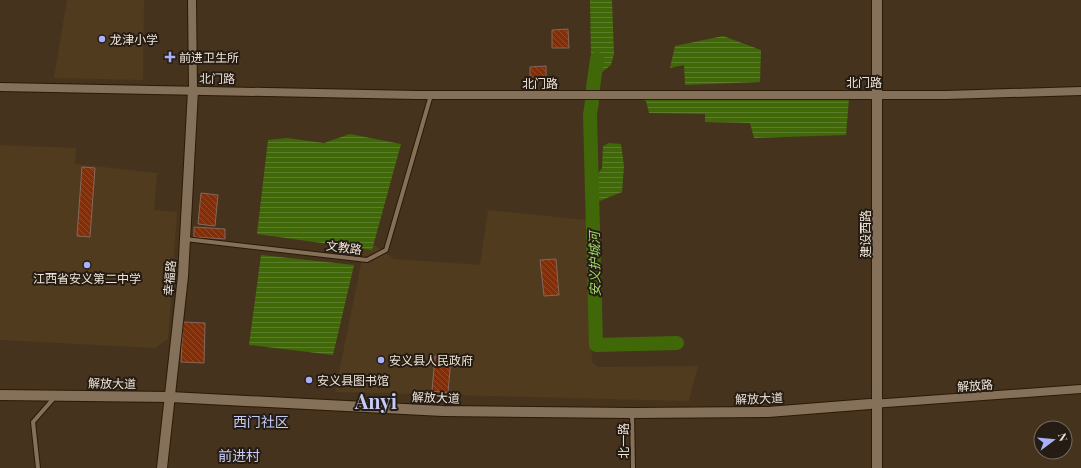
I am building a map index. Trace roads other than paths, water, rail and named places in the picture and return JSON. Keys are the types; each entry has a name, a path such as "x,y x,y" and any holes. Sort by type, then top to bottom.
{"street":[{"path":"192,0 192,90"},
{"name":"建设西路","path":"877,0 878,94 874,404 877,468"},
{"name":"北门路","path":"0,87 431,95 946,95 1081,91"},
{"name":"幸福路","path":"162,468 183,276 192,90"},
{"name":"解放路","path":"874,404 1081,389"},
{"name":"解放大道","path":"0,395 170,397 443,411 632,413 768,412 874,404"}],"lane":[{"name":"文教路","path":"185,239 367,260 386,250 431,95"},
{"path":"38,468 33,422 55,396"},
{"name":"北一路","path":"632,413 633,468"}],"waterway":[{"name":"安义护城河","path":"593,88 597,59"},
{"name":"安义护城河","path":"592,101 590,115 596,345 677,343"}],"place":[{"name":"龙津小学","path":"102,39"},
{"name":"前进卫生所","path":"170,57"},
{"name":"江西省安义第二中学","path":"87,265"},
{"name":"安义县人民政府","path":"381,360"},
{"name":"安义县图书馆","path":"309,380"}],"district":[{"name":"Anyi","path":"376,400"},
{"name":"西门社区","path":"261,421"},
{"name":"前进村","path":"239,455"}]}
